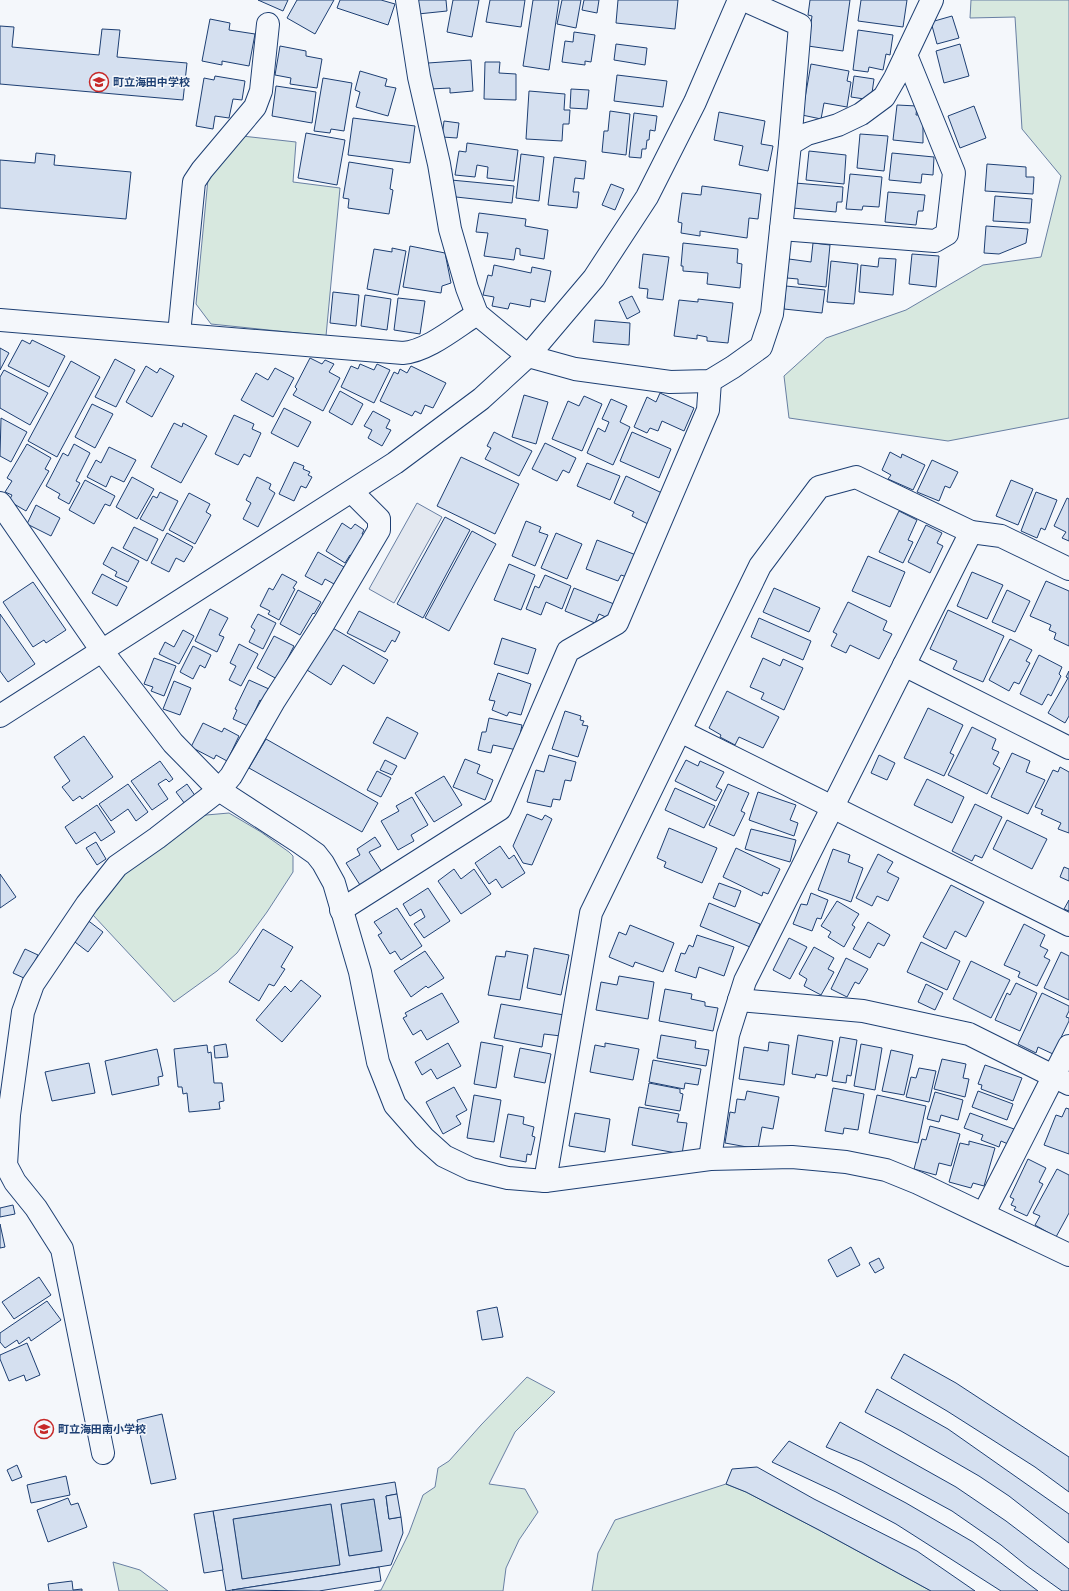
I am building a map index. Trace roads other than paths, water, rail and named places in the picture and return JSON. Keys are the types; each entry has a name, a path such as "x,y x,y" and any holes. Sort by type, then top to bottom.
{"street":[{"path":"407,0 419,77 439,164 450,229 467,288 477,314 528,356 575,369 670,382 710,381 733,367 761,347 772,314 790,144 800,25 744,0"},
{"path":"0,716 352,492 395,463 481,399 528,356 594,278 647,197 695,102 739,0"},
{"path":"790,144 807,134 838,124 861,114 884,97 932,0"},
{"path":"179,334 194,182 202,170 255,108 261,91 268,24"},
{"path":"781,228 935,241 947,234 954,173 906,55"},
{"path":"0,320 412,352 426,346 477,314"},
{"path":"341,910 500,809 568,651 618,623 708,410 710,381"},
{"path":"545,1180 592,913 760,566 819,487 856,477 970,532 1000,536 1069,569"},
{"path":"103,1453 62,1250 36,1208 15,1182 6,1165 9,1115 23,1012 33,984 87,904 117,866 157,838 218,790 230,776 378,530 379,518 352,492"},
{"path":"0,503 102,651 173,743 218,790 316,854 323,863 334,883 360,972 378,1062 395,1105 424,1138 444,1156 471,1169 508,1178 545,1180 710,1159 792,1157 846,1162 886,1170 918,1183 984,1213 1069,1255"},
{"path":"710,1159 728,1035 745,981 970,532"},
{"path":"904,665 1069,748"},
{"path":"680,730 1069,925"},
{"path":"739,1000 863,1011 969,1034 1061,1080"},
{"path":"984,1213 1061,1080 1069,1046"}],"water":[{"path":"374,1499 382,1551 349,1556 341,1504"},
{"path":"331,1504 340,1565 242,1579 233,1519"}],"place":[{"name":"町立海田中学校","path":"99,82"},
{"name":"町立海田南小学校","path":"44,1429"}]}
